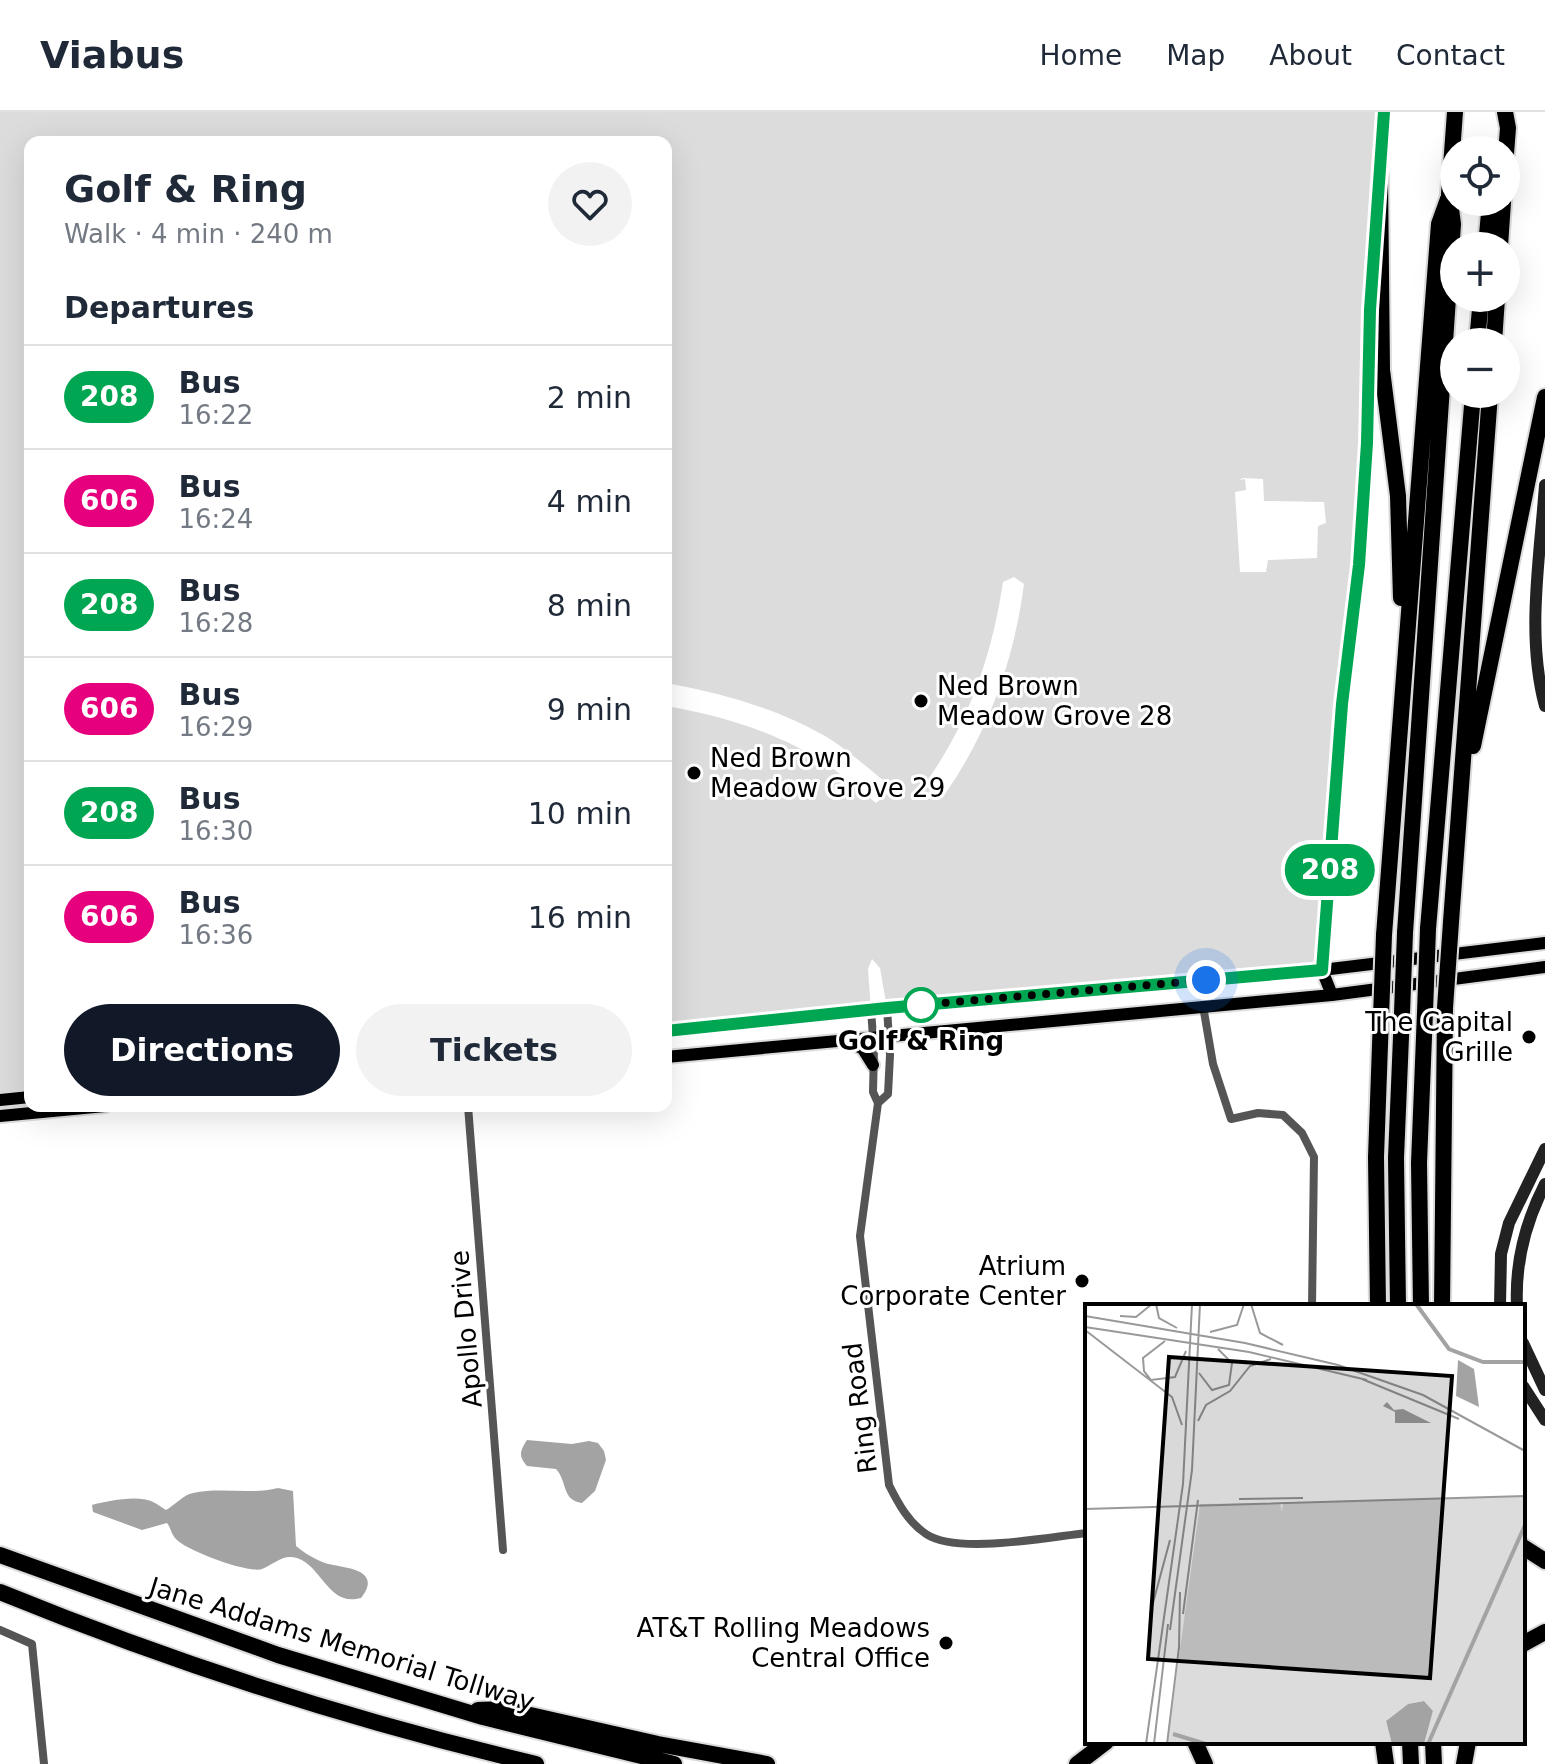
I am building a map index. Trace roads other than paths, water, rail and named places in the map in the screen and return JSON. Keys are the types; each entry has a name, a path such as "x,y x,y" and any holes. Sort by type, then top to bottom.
{"highway":[{"path":"1453,136 1455,112"},
{"path":"1499,136 1503,112"},
{"path":"1503,112 1507,136"},
{"path":"1380,176 1382,370 1398,496 1403,683"},
{"path":"1378,1304 1384,935 1442,216"},
{"path":"1398,1304 1396,1158 1405,933 1452,216"},
{"path":"1458,826 1545,397"},
{"path":"1421,1304 1419,1163 1428,929 1472,408"},
{"path":"1442,1304 1445,1008 1489,408"},
{"path":"1368,1304 1377,1232"},
{"path":"1525,1548 1545,1561"},
{"name":"Jane Addams Memorial Tollway","path":"0,1555 278,1655 461,1711 674,1764"},
{"path":"0,1592 160,1654 303,1701 460,1746 536,1764"},
{"path":"1525,1643 1545,1632"},
{"path":"461,1711 504,1709 658,1744 766,1764"},
{"path":"1077,1764 1103,1744"},
{"path":"1196,1744 1205,1764"},
{"path":"1386,1744 1388,1764"},
{"path":"1410,1744 1411,1764"},
{"path":"1433,1744 1434,1764"},
{"path":"1455,1744 1456,1764"},
{"path":"1464,1764 1468,1744"},
{"path":"460,1746 489,1764"}],"main road":[{"path":"1332,995 1322,970 1342,704 1359,565 1367,443 1370,310 1384,112"},
{"path":"672,1030 887,1008 1322,970 1545,943"},
{"path":"672,1056 1332,995 1545,967"},
{"path":"846,1040 863,1049 873,1065"},
{"path":"0,1100 24,1098"},
{"path":"0,1116 42,1112"}],"street":[{"path":"1545,485 1536,598 1536,660 1545,706"},
{"path":"1203,1006 1213,1064 1231,1119 1258,1113 1283,1115 1302,1133 1314,1157 1312,1304"},
{"name":"Ring Road","path":"878,1103 888,1094 887,1008"},
{"name":"Ring Road","path":"871,1010 873,1092 878,1103 860,1236 889,1485 902,1511 927,1535 959,1545 1085,1533"},
{"name":"Apollo Drive","path":"468,1112 503,1550"},
{"path":"1500,1304 1501,1254 1509,1223 1545,1149"},
{"path":"1517,1304 1517,1275 1523,1241 1545,1184"},
{"path":"1525,1347 1545,1390"},
{"path":"1525,1389 1545,1420"},
{"path":"0,1630 32,1644 44,1764"}],"place":[{"name":"Ned Brown Meadow Grove 28","path":"921,701"},
{"name":"Ned Brown Meadow Grove 29","path":"694,773"},
{"name":"Golf & Ring","path":"921,1005"},
{"name":"The Capital Grille","path":"1529,1037"},
{"name":"Atrium Corporate Center","path":"1082,1281"},
{"name":"AT&T Rolling Meadows Central Office","path":"946,1643"}]}
